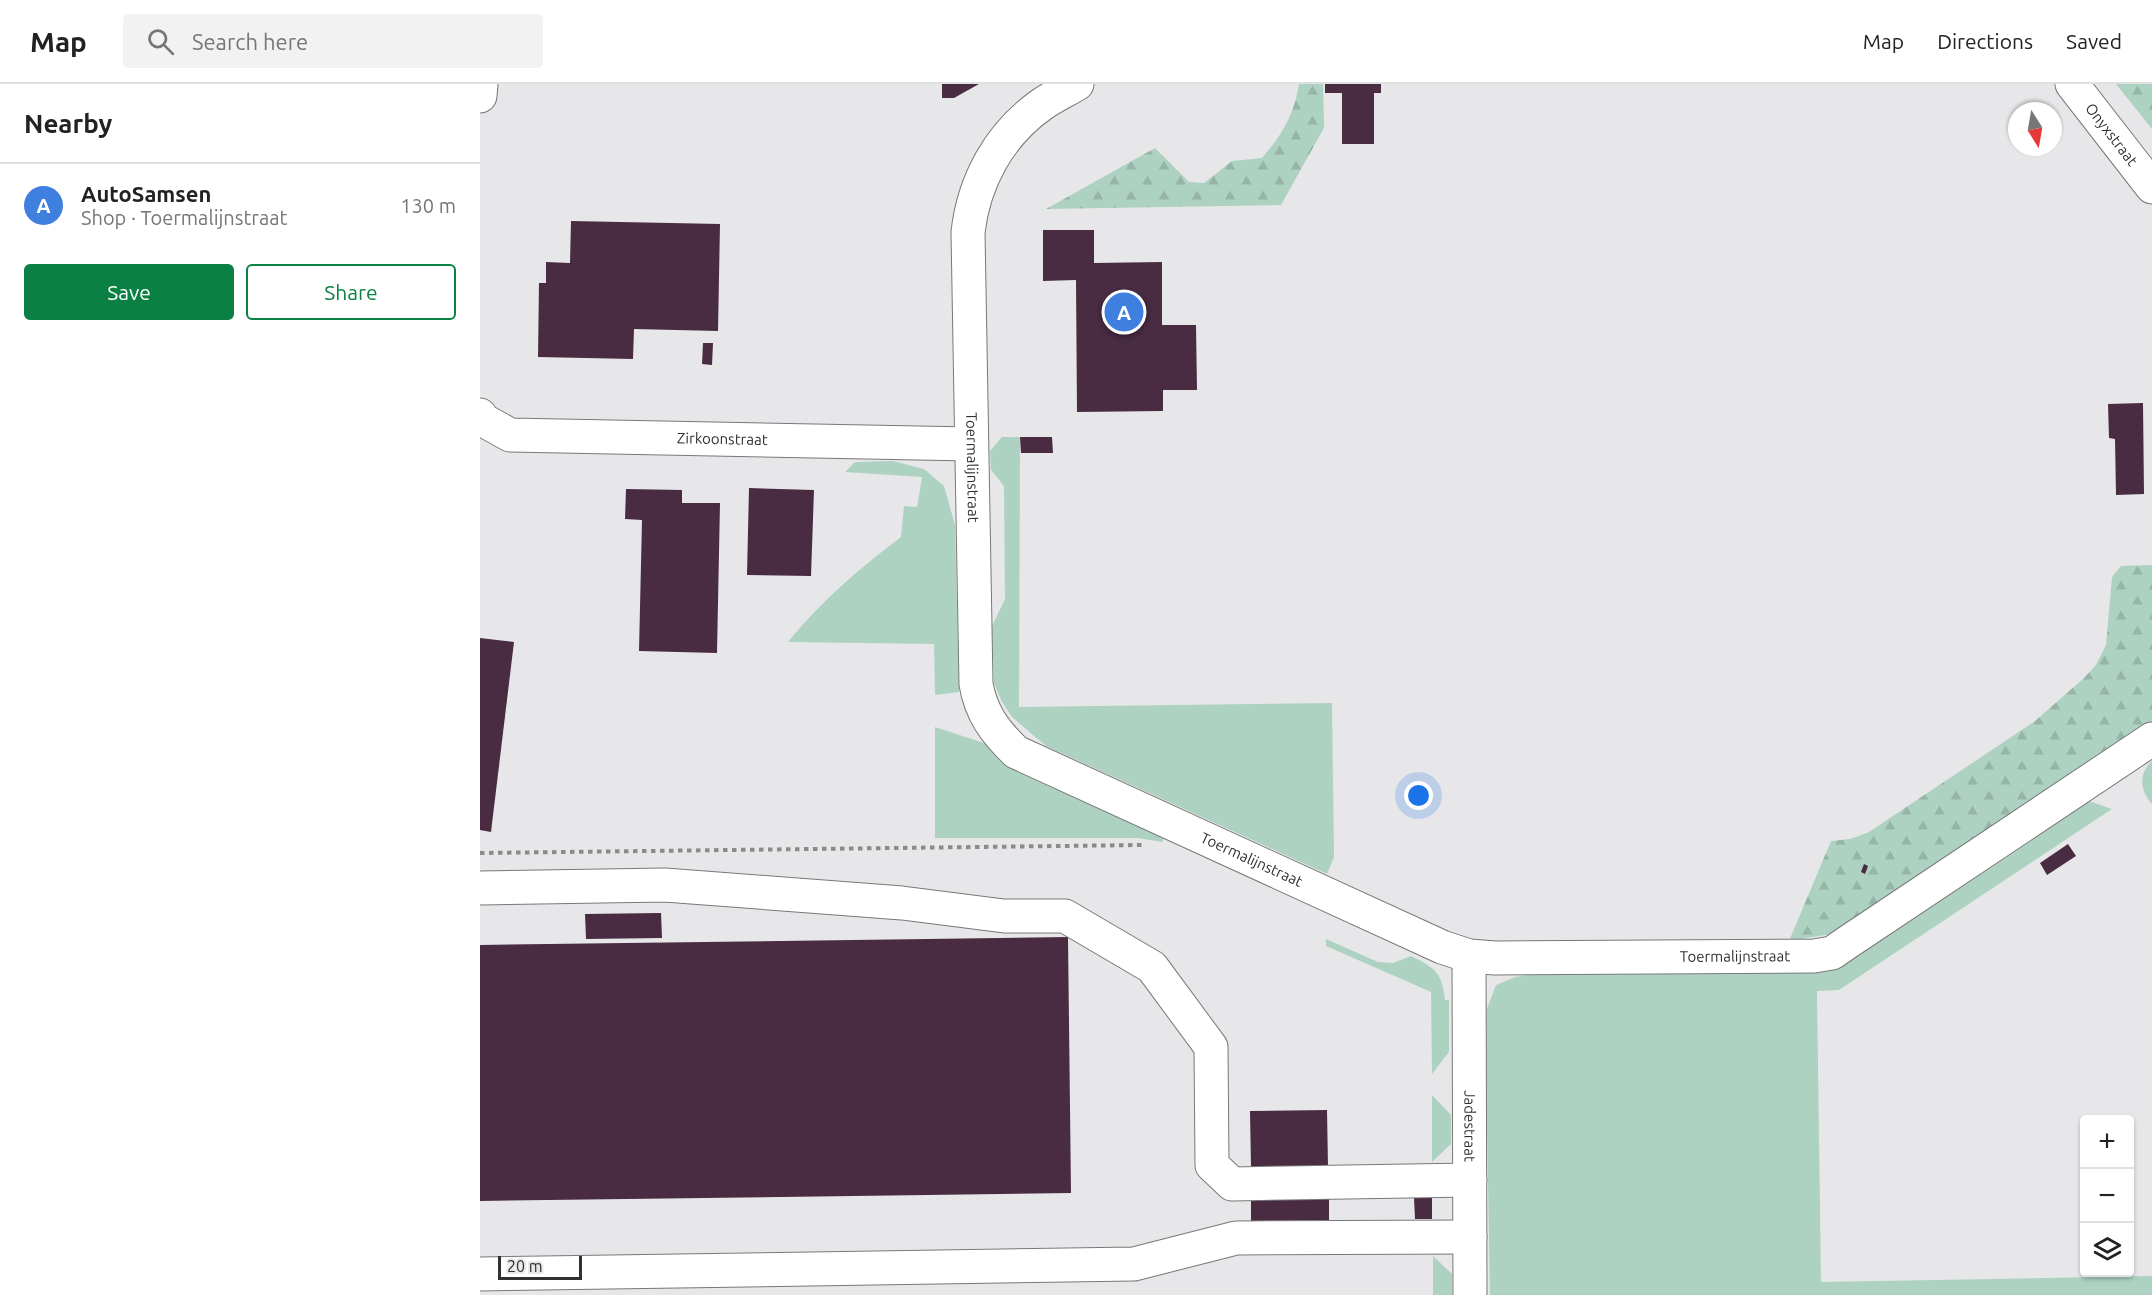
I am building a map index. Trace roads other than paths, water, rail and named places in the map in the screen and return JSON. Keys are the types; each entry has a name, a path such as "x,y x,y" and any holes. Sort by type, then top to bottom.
{"street":[{"path":"480,96 481,84"},
{"name":"Toermalijnstraat","path":"1077,84 1042,105 1010,134 985,171 975,196 968,232 976,684 985,714 1006,743 1016,752 1442,947 1469,956 1495,958 1803,957 1832,953 2152,740"},
{"name":"Onyxstraat","path":"2072,84 2152,187"},
{"name":"Zirkoonstraat","path":"480,415 483,420 510,435 971,444"},
{"path":"480,888 665,885 902,903 1004,916 1065,916 1152,967 1211,1047 1212,1165 1232,1184 1470,1180"},
{"name":"Jadestraat","path":"1469,956 1470,1295"},
{"path":"480,1274 1134,1264 1236,1238 1470,1236"}],"place":[{"name":"AutoSamsen","path":"1124,312"}]}
